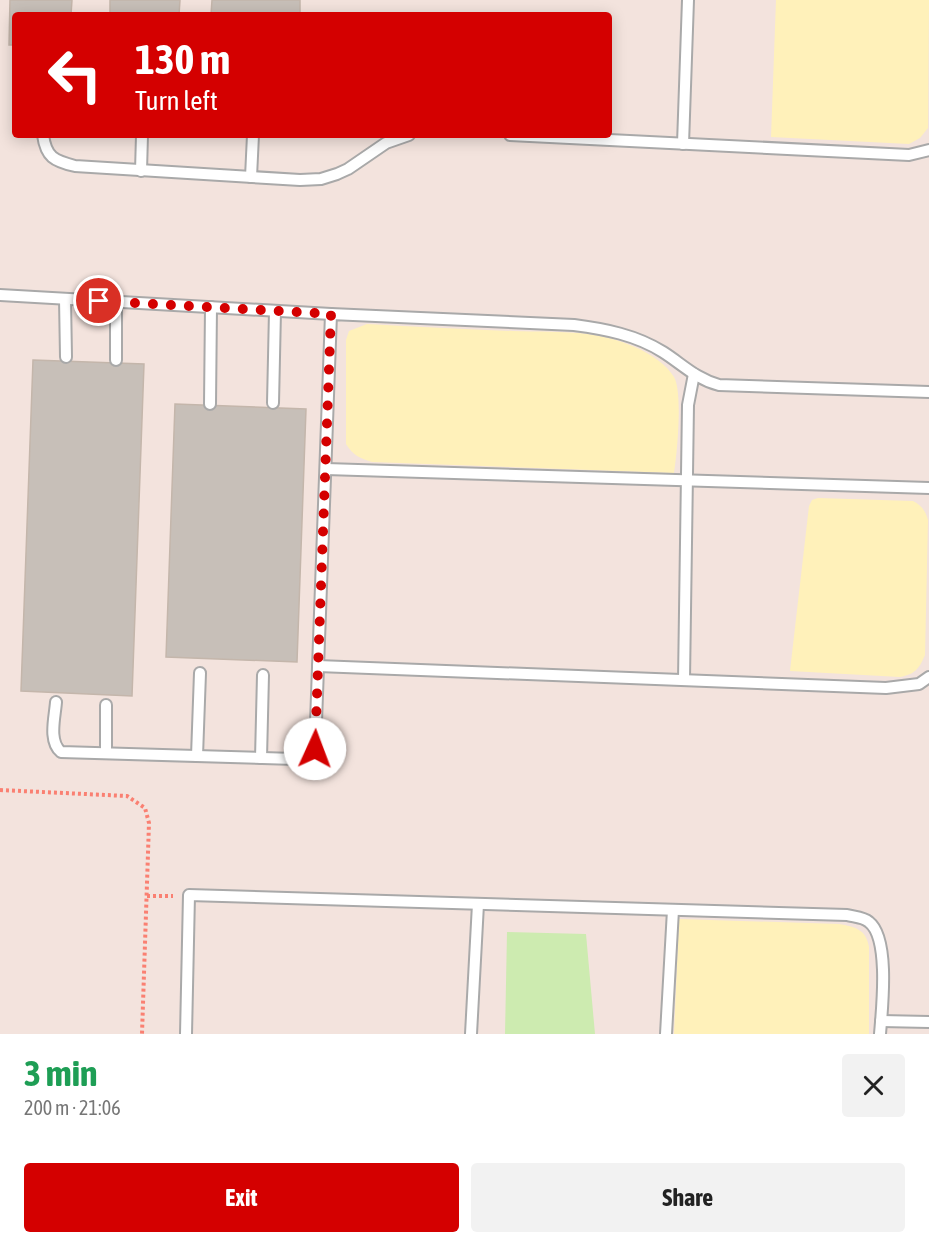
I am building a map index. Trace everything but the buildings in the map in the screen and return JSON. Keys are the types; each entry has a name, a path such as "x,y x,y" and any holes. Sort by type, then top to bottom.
{"lane":[{"path":"683,144 688,0"},
{"path":"44,138 46,151 60,162 98,169 300,180 321,179 337,174 386,143 400,138"},
{"path":"141,171 142,138"},
{"path":"251,177 253,138"},
{"path":"568,138 909,155 929,150"},
{"path":"0,295 574,325 620,333 662,352 706,382 719,385 929,392"},
{"path":"65,299 66,357"},
{"path":"116,360 117,302"},
{"path":"210,404 211,307"},
{"path":"273,403 275,311"},
{"path":"56,702 53,741 61,752 295,759 313,754 331,314"},
{"path":"684,680 688,405 694,374"},
{"path":"326,469 929,489"},
{"path":"318,666 886,688 919,684 929,677"},
{"path":"197,756 200,673"},
{"path":"261,758 263,675"},
{"path":"106,705 106,753"},
{"path":"186,1034 189,895 846,915 868,921 875,928 880,940 882,954 880,1034"},
{"path":"471,1034 478,904"},
{"path":"666,1034 673,910"},
{"path":"881,1021 929,1022"}],"path":[{"path":"0,790 128,796 141,804 148,813 142,1034"},
{"path":"147,896 189,895"}],"shaded area":[{"path":"0,0 929,0 929,1034 0,1034"}],"green space":[{"path":"507,932 586,934 595,1034 505,1034"}],"sand":[{"path":"776,0 929,0 928,128 920,138 909,144 771,137"},
{"path":"367,324 578,333 610,338 635,347 667,368 677,385 678,424 674,473 372,462 360,457 346,444 346,340 349,331"},
{"path":"818,498 913,501 924,511 928,520 925,655 913,672 900,677 790,671 809,506 812,500"},
{"path":"679,919 839,924 859,930 868,941 869,947 869,1034 674,1034"}],"route":[{"path":"99,301 331,314 315,749"}]}
